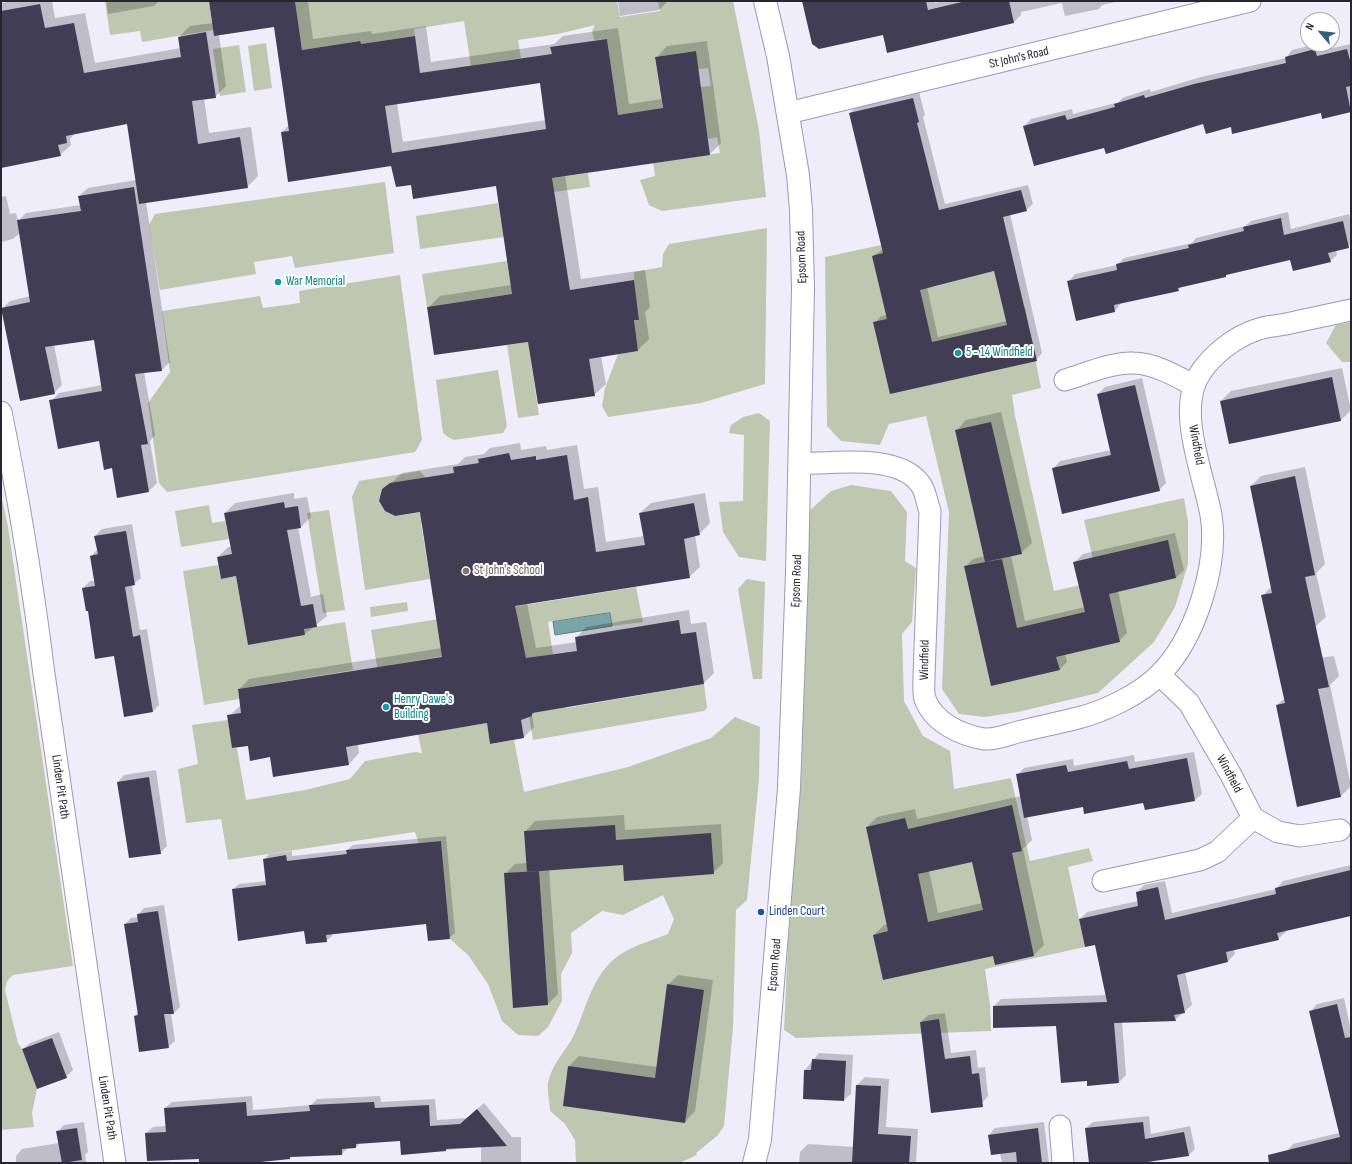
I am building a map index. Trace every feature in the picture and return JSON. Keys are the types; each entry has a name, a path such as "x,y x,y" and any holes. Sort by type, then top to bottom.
{"main road":[{"name":"Epsom Road","path":"754,1163 760,1140 789,788 800,464 803,288 801,210 788,113 765,1"}],"street":[{"name":"St John's Road","path":"788,113 1250,1"},
{"name":"Windfield","path":"800,464 882,463 906,470 922,485 930,511 924,676 925,699 936,714 951,728 968,736 989,739 1098,713 1140,689 1160,674 1176,653 1192,627 1202,599 1209,572 1212,544 1211,517 1193,432 1190,400 1193,385 1200,372 1225,346 1255,330 1351,310"},
{"path":"1065,380 1118,365 1134,363 1152,366 1193,385"},
{"name":"Linden Pit Path","path":"1,412 20,506 33,588 44,674 115,1163"},
{"name":"Windfield","path":"1160,674 1188,703 1231,775 1253,818"},
{"path":"1103,881 1200,860 1216,852 1253,818 1278,832 1300,836 1340,830"},
{"path":"1060,1126 1064,1163"}],"shaded area":[{"path":"105,1 209,1 213,30 142,42 140,31 110,35"},
{"path":"295,1 617,1 620,17 660,11 658,1 733,1 759,130 766,197 662,211 649,205 640,180 655,176 653,163 720,153 717,137 708,139 700,87 711,86 708,68 698,69 695,51 655,57 668,145 653,110 618,115 607,39 594,40 592,31 595,25 558,34 518,40 521,58 471,66 464,21 414,29 415,36 361,44 359,41 302,50"},
{"path":"266,43 272,88 254,91 248,46"},
{"path":"239,45 246,92 220,96 213,49"},
{"path":"588,173 590,187 547,193 545,179"},
{"path":"385,182 394,253 295,268 292,256 254,262 256,274 160,290 149,225 155,214"},
{"path":"498,203 504,237 420,249 416,216"},
{"path":"767,228 765,384 701,403 608,417 602,406 605,388 618,354 638,351 634,320 639,319 634,272 662,267 663,254 669,244"},
{"path":"919,237 933,287 994,271 1004,312 1025,307 1041,388 1012,395 1015,416 1054,591 1098,581 1084,520 1184,498 1188,522 1188,564 1175,607 1154,642 1098,693 1018,712 985,717 959,714 942,689 949,512 926,416 889,424 880,445 841,441 827,426 825,257"},
{"path":"507,261 512,294 427,307 422,274"},
{"path":"400,275 422,440 415,452 167,492 159,483 148,403 170,372 162,311 260,296 263,308 300,303 299,291"},
{"path":"1351,322 1351,362 1342,362 1326,343 1336,325"},
{"path":"528,342 539,415 518,418 507,345"},
{"path":"498,370 507,426 503,433 454,440 443,433 436,380"},
{"path":"759,413 770,421 766,561 739,557 723,532 719,502 743,501 744,435 729,433 731,425 743,417"},
{"path":"420,471 426,478 382,489 379,501 385,511 395,516 437,510 439,521 421,524 430,579 365,590 352,497 359,481"},
{"path":"851,485 891,491 907,512 905,561 916,568 912,622 902,634 904,701 923,736 950,751 954,789 1011,778 1030,861 1089,848 1093,861 1068,867 1085,947 985,969 990,1005 991,1031 796,1038 784,1030 808,512 831,491"},
{"path":"1,494 8,527 73,966 13,975 7,981 5,990 18,1043 22,1049 37,1089 32,1113 34,1127 1,1130"},
{"path":"209,505 212,523 225,521 229,539 181,547 175,511"},
{"path":"329,510 345,610 323,613 307,513"},
{"path":"218,565 221,579 236,576 248,645 305,635 304,629 345,622 353,670 238,689 239,699 204,705 183,571"},
{"path":"747,579 765,582 762,679 753,679 738,589"},
{"path":"636,587 643,622 612,626 610,613 548,622 553,654 526,659 522,643 391,665 380,684 371,630"},
{"path":"407,602 408,611 371,617 370,607"},
{"path":"610,613 612,626 555,635 553,622"},
{"path":"560,664 566,708 704,684 707,708 704,711 533,740 529,717 532,716 530,702"},
{"path":"735,717 760,727 759,779 747,900 736,910 733,1028 724,1126 717,1136 696,1153 697,1155 679,1163 576,1163 575,1140 565,1124 550,1111 548,1089 548,1083 552,1070 574,1035 599,976 613,960 625,951 668,934 674,919 663,895 623,915 602,911 571,933 572,953 561,974 562,1001 548,1027 538,1036 518,1035 502,1021 488,984 468,955 450,939 441,841 419,843 415,832 228,860 221,819 186,823 178,769 198,764 192,725 228,720 232,748 237,748 246,800 305,790 350,779 365,761 415,752 422,753 418,734 487,723 490,744 514,740 524,792 628,767 711,738"}],"building":[{"path":"209,1 295,1 302,50 360,41 361,44 415,36 420,73 552,54 550,47 607,39 618,115 663,108 655,57 696,51 710,155 552,178 570,290 634,280 639,320 634,320 638,351 589,359 595,396 538,404 528,342 434,355 427,307 512,294 496,186 413,199 411,185 396,187 391,166 288,182 281,132 289,131 274,27 214,36","holes":["540,83 546,129 392,153 385,106"]},
{"path":"802,1 926,1 928,10 966,1 1009,1 1014,23 887,53 883,35 819,49 812,44"},
{"path":"40,4 45,28 74,23 84,73 181,57 178,37 206,32 216,98 192,101 198,144 240,137 248,188 139,204 127,124 66,136 67,143 58,145 61,156 1,168 1,11"},
{"path":"1347,49 1351,64 1351,86 1346,87 1351,112 1322,119 1321,113 1232,134 1231,127 1206,134 1203,124 1106,154 1104,148 1034,166 1023,126 1065,115 1067,120 1115,107 1114,104 1144,95 1145,98 1194,84 1286,63 1285,57 1304,52 1316,52 1317,56 1340,52 1340,51"},
{"path":"913,98 919,122 917,123 939,210 1021,190 1027,211 1003,217 1037,361 890,394 873,322 887,319 872,256 883,253 849,113","holes":["994,271 1007,325 932,342 920,290"]},
{"path":"134,187 162,371 135,374 148,444 141,445 149,492 117,498 112,468 104,470 99,441 58,449 49,400 102,391 94,340 45,347 55,394 20,401 1,308 30,302 17,220 81,211 78,196"},
{"path":"1281,218 1284,235 1343,221 1349,248 1328,253 1331,262 1293,271 1290,260 1178,288 1179,291 1114,305 1115,312 1076,321 1067,281 1117,270 1116,264 1189,248 1188,245 1244,231 1243,227"},
{"path":"1332,377 1341,421 1229,444 1220,401"},
{"path":"1135,385 1160,491 1062,514 1052,468 1111,455 1097,394"},
{"path":"991,422 1022,554 985,562 955,430"},
{"path":"509,453 511,460 536,456 536,460 567,455 574,500 588,497 596,552 645,545 639,513 694,503 700,535 684,539 690,578 515,606 526,658 577,651 575,637 679,620 681,634 696,632 704,684 532,713 532,716 521,720 524,738 490,744 487,723 346,747 349,765 273,777 270,757 250,761 248,746 232,748 227,715 241,713 238,689 442,657 420,512 395,516 385,511 379,501 382,489 390,483 454,473 453,467 479,463 478,459"},
{"path":"1295,476 1315,575 1305,577 1329,687 1318,689 1341,797 1297,807 1276,705 1285,703 1261,595 1272,593 1250,486"},
{"path":"284,502 285,508 298,506 301,528 287,530 301,606 313,604 317,627 304,629 305,635 248,645 236,576 221,579 217,557 232,554 224,513"},
{"path":"126,531 135,585 125,587 133,637 140,635 153,712 124,717 114,656 95,659 88,611 86,611 82,588 95,586 90,556 98,554 94,536"},
{"path":"1168,540 1176,578 1109,594 1120,642 1056,657 1060,670 991,686 964,566 1002,559 1017,628 1085,612 1073,562"},
{"path":"1187,758 1195,801 1145,810 1143,803 1084,814 1083,807 1024,818 1016,774 1066,765 1068,772 1127,761 1129,769"},
{"path":"149,777 161,854 129,858 117,782"},
{"path":"1012,805 1022,851 1012,853 1034,956 995,965 993,956 883,980 873,935 888,931 866,827 905,818 908,829","holes":["972,862 983,910 928,922 918,874"]},
{"path":"615,825 616,840 711,833 714,874 624,881 623,865 527,872 524,831"},
{"path":"441,841 450,939 428,941 426,924 326,935 327,942 306,944 304,931 238,941 232,889 266,885 263,859 286,855 287,861 347,854 346,850"},
{"path":"1351,870 1351,916 1277,933 1279,940 1226,952 1228,962 1177,975 1185,1013 1174,1015 1176,1021 1114,1023 1119,1083 1087,1086 1087,1081 1061,1083 1056,1026 993,1028 993,1006 1107,1002 1095,945 1085,947 1079,919 1138,906 1136,892 1158,887 1165,920 1276,894 1275,888"},
{"path":"539,871 548,1005 513,1008 504,873"},
{"path":"158,911 174,1014 164,1014 169,1048 139,1052 134,1016 138,1015 124,924 138,922 137,914"},
{"path":"667,984 704,990 685,1123 563,1106 568,1066 655,1078"},
{"path":"1337,1004 1345,1038 1351,1037 1351,1163 1269,1163 1268,1155 1340,1137 1309,1011"},
{"path":"939,1019 945,1059 970,1056 972,1074 979,1073 983,1107 931,1113 920,1022"},
{"path":"52,1038 67,1078 37,1089 22,1049"},
{"path":"812,1059 846,1061 844,1101 803,1099 804,1070 811,1070"},
{"path":"856,1085 881,1086 878,1134 911,1136 909,1163 852,1163"},
{"path":"246,1102 247,1116 310,1111 309,1105 374,1102 375,1108 429,1105 430,1126 460,1124 477,1109 507,1146 446,1149 446,1151 401,1155 400,1141 356,1144 356,1148 342,1149 342,1155 290,1157 290,1159 251,1163 199,1163 199,1159 147,1161 145,1133 166,1132 164,1108"},
{"path":"1143,1122 1145,1139 1184,1132 1189,1156 1140,1163 1089,1163 1085,1128"},
{"path":"77,1128 82,1160 62,1163 56,1131"},
{"path":"1038,1128 1042,1163 1017,1163 1016,1152 991,1155 988,1135"}],"place":[{"name":"War Memorial","path":"278,282"},
{"name":"5 - 14 Windfield","path":"958,353"},
{"name":"St John's School","path":"466,571"},
{"name":"Henry Dawe's Building","path":"386,707"},
{"name":"Linden Court","path":"761,912"}]}
